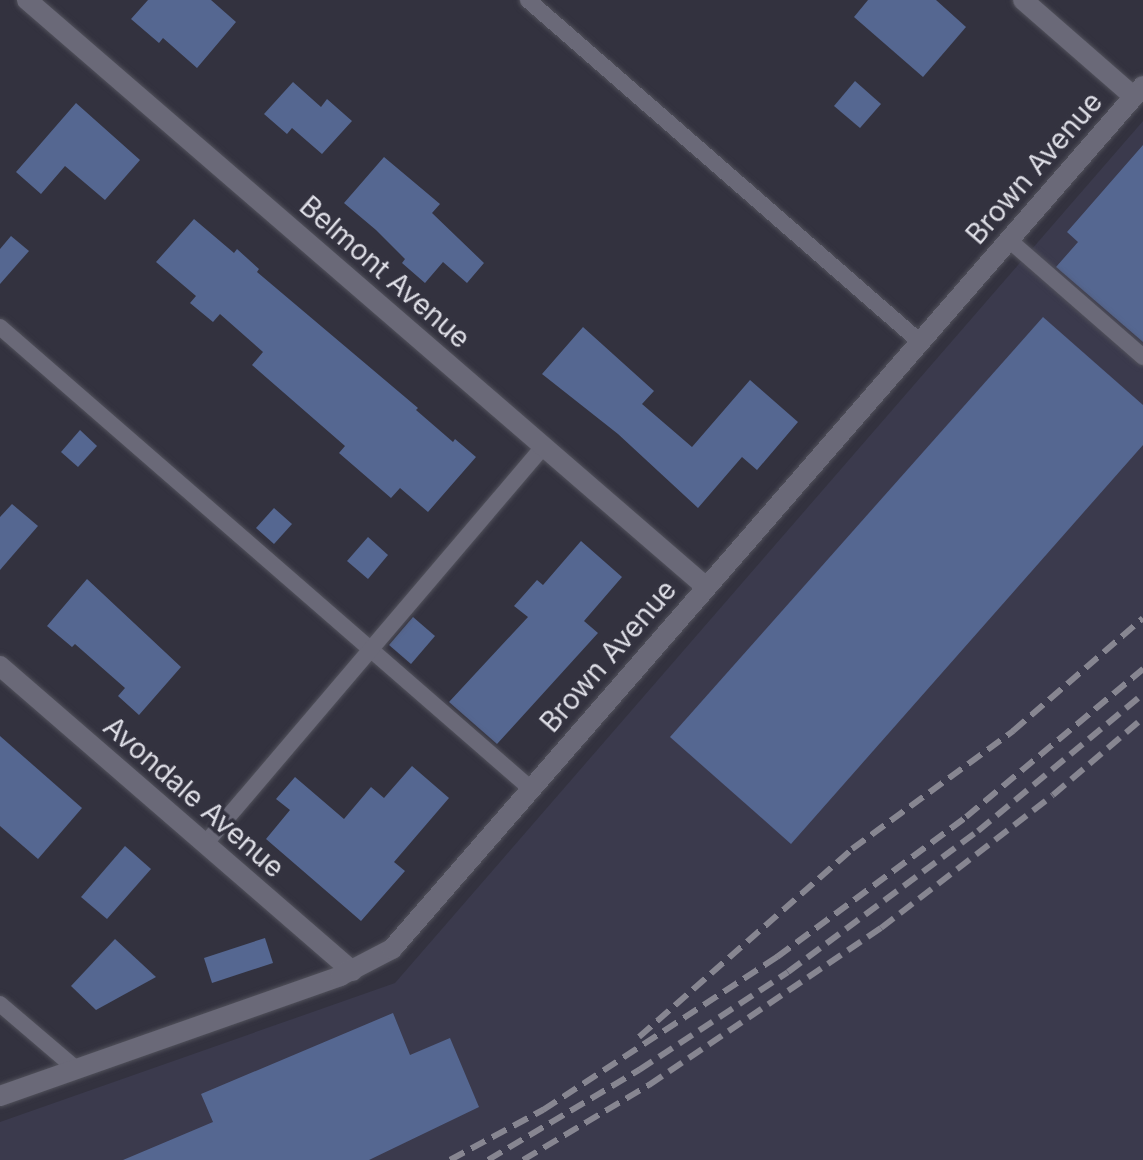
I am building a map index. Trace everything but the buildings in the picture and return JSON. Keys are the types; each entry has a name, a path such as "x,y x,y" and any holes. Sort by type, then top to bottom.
{"street":[{"name":"Belmont Avenue","path":"27,0 706,587"},
{"path":"1023,0 1138,92"},
{"name":"Brown Avenue","path":"0,1096 352,971 392,949 1138,92"},
{"name":"Avondale Avenue","path":"0,666 352,971"}],"lane":[{"path":"528,0 920,342"},
{"path":"1009,240 1143,357"},
{"path":"0,327 530,788"},
{"path":"205,844 543,447"},
{"path":"0,1004 76,1069"}],"shaded area":[{"path":"1143,121 1143,1160 0,1160 0,1122 395,983"}],"railway":[{"path":"639,1037 852,849 1013,731 1143,618"},
{"path":"450,1160 543,1110 777,957 966,817 1143,669"},
{"path":"488,1160 639,1070 788,972 978,831 1143,694"},
{"path":"523,1160 649,1085 881,928 1053,795 1143,718"}]}
